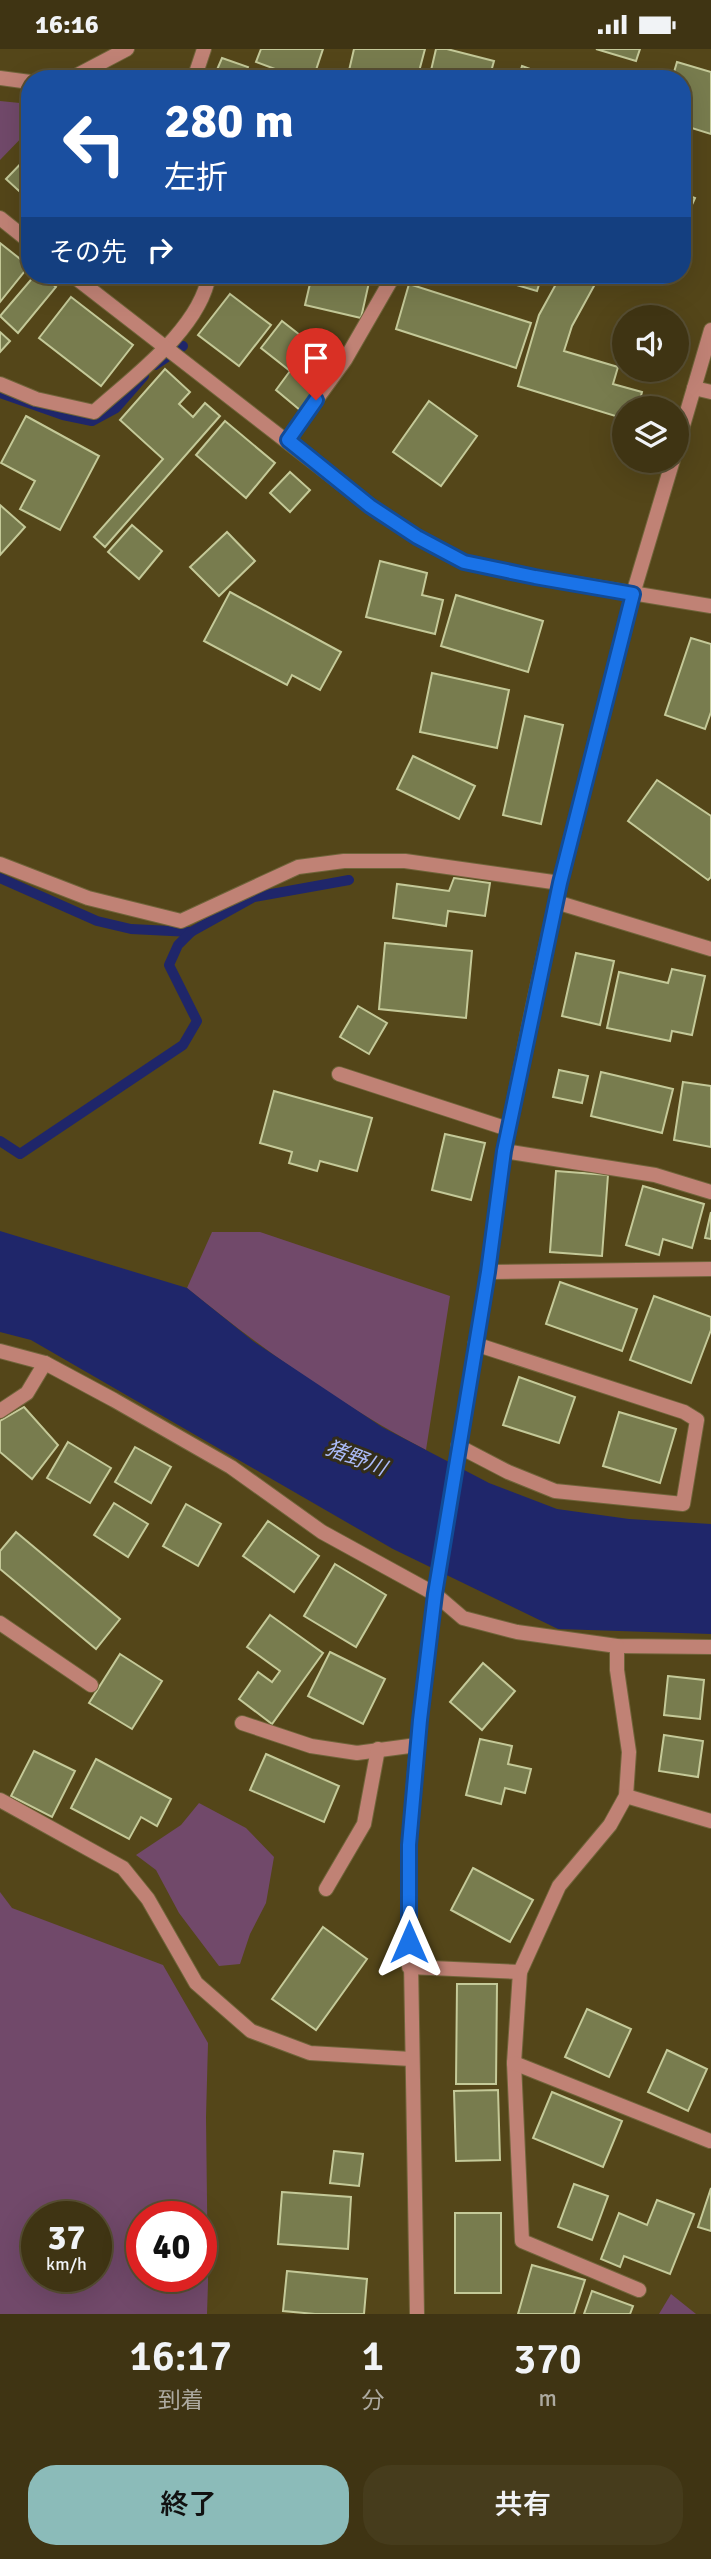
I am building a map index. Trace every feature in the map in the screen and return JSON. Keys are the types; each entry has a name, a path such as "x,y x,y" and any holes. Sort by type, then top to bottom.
{"street":[{"path":"87,70 127,49"},
{"path":"197,70 204,49"},
{"path":"0,78 21,81"},
{"path":"0,218 21,235"},
{"path":"84,284 370,506 417,537 464,562 535,577 711,606"},
{"path":"0,384 36,399 94,412 166,347 187,324 208,284"},
{"path":"288,440 345,360 389,284"},
{"path":"689,405 711,330"},
{"path":"694,388 711,392"},
{"path":"417,2314 409,1845 417,1745 435,1594 488,1272 508,1129 560,883 633,594 669,473"},
{"path":"0,864 88,898 181,921 298,867 344,861 405,861 560,883"},
{"path":"556,902 711,949"},
{"path":"339,1074 508,1129"},
{"path":"504,1151 656,1175 711,1192"},
{"path":"488,1272 711,1269"},
{"path":"457,1450 555,1491 683,1504 697,1420 684,1412 475,1344"},
{"path":"0,1351 45,1363 231,1467 322,1532 435,1594 463,1618 517,1632 617,1646 711,1647"},
{"path":"0,1411 27,1393 45,1363"},
{"path":"0,1623 91,1685"},
{"path":"617,1646 617,1670 629,1752 626,1796 610,1825 559,1886 520,1972 514,2063 522,2241 639,2290"},
{"path":"242,1723 311,1747 357,1753 417,1745"},
{"path":"326,1889 364,1824 378,1749"},
{"path":"626,1796 711,1821"},
{"path":"0,1800 123,1868 148,1899 196,1983 251,2031 310,2053 411,2059"},
{"path":"409,1967 520,1972"},
{"path":"514,2063 710,2141"}],"shaded area":[{"path":"0,101 21,103 21,138 0,160"},
{"path":"212,1232 260,1232 450,1296 426,1450 363,1415 303,1375 187,1288"},
{"path":"199,1803 246,1828 274,1857 266,1903 250,1934 240,1964 219,1966 179,1913 156,1870 136,1855 181,1825"},
{"path":"0,1892 12,1908 163,1965 208,2043 207,2201 126,2201 126,2292 208,2292 207,2314 0,2314"},
{"path":"671,2294 696,2314 659,2314"}],"water":[{"name":"猪野川","path":"0,1231 187,1288 253,1341 382,1427 489,1483 557,1509 629,1519 711,1524 711,1634 558,1629 393,1549 31,1340 0,1332"}],"building":[{"path":"261,49 323,49 316,70 278,70 256,62"},
{"path":"354,49 425,49 419,70 349,70"},
{"path":"436,49 447,49 494,61 492,70 431,70"},
{"path":"596,49 640,49 636,61"},
{"path":"222,58 248,67 247,70 217,70"},
{"path":"677,62 711,72 711,134 691,128 691,70 675,70"},
{"path":"21,163 21,193 6,179"},
{"path":"0,243 21,260 21,276 0,302"},
{"path":"27,284 52,284 56,287 18,333 0,316"},
{"path":"310,284 369,284 361,318 305,305"},
{"path":"409,284 531,323 516,368 396,329"},
{"path":"513,284 539,284 537,291"},
{"path":"556,284 595,284 572,326 564,351 612,365 613,384 642,392 641,396 612,396 612,415 518,386 539,315"},
{"path":"230,294 271,325 239,366 198,335"},
{"path":"71,297 133,345 101,386 39,338"},
{"path":"282,321 337,364 300,410 276,390 290,371 261,348"},
{"path":"0,332 10,341 0,352"},
{"path":"165,369 190,392 179,404 193,417 205,403 220,416 105,547 94,537 163,459 120,420"},
{"path":"429,401 477,436 441,486 393,452"},
{"path":"26,416 99,456 60,530 20,509 35,481 1,463"},
{"path":"225,421 275,463 246,498 196,455"},
{"path":"290,472 310,490 290,512 270,493"},
{"path":"0,505 25,527 0,555"},
{"path":"132,525 162,551 139,579 108,552"},
{"path":"227,532 255,561 219,596 190,567"},
{"path":"380,561 427,573 422,595 443,600 435,634 366,617"},
{"path":"230,592 341,652 320,690 292,675 287,685 204,641"},
{"path":"456,595 543,621 528,672 441,646"},
{"path":"691,638 711,644 711,712 705,729 665,715"},
{"path":"432,673 509,690 497,748 420,732"},
{"path":"525,716 563,725 541,824 503,815"},
{"path":"413,756 475,786 459,819 397,789"},
{"path":"657,780 711,816 711,877 708,880 628,821"},
{"path":"454,878 490,883 485,916 448,911 446,926 393,918 397,884 449,891"},
{"path":"385,943 472,951 466,1018 379,1009"},
{"path":"576,953 614,961 600,1025 562,1016"},
{"path":"672,969 705,976 692,1035 672,1031 670,1041 607,1028 619,972 668,983"},
{"path":"358,1006 387,1023 369,1054 340,1037"},
{"path":"559,1070 588,1076 582,1103 553,1097"},
{"path":"601,1072 673,1089 662,1133 591,1116"},
{"path":"683,1082 711,1086 711,1147 674,1140"},
{"path":"274,1091 372,1118 357,1171 320,1161 317,1171 289,1163 292,1152 260,1143"},
{"path":"445,1134 485,1143 471,1200 432,1190"},
{"path":"556,1171 608,1175 602,1256 550,1252"},
{"path":"643,1186 704,1204 692,1248 663,1239 659,1255 626,1245"},
{"path":"711,1212 711,1239 705,1238"},
{"path":"560,1282 637,1309 622,1351 546,1324"},
{"path":"654,1296 711,1317 711,1330 691,1383 630,1360"},
{"path":"519,1377 575,1397 559,1443 503,1425"},
{"path":"24,1407 58,1445 32,1479 0,1452 0,1421"},
{"path":"619,1412 676,1429 660,1483 603,1466"},
{"path":"68,1442 111,1468 90,1503 47,1478"},
{"path":"135,1447 171,1467 151,1503 115,1482"},
{"path":"114,1503 148,1524 128,1557 94,1535"},
{"path":"186,1504 221,1524 198,1566 163,1546"},
{"path":"268,1521 319,1556 294,1592 243,1556"},
{"path":"16,1532 120,1619 96,1649 0,1569 0,1551"},
{"path":"335,1564 386,1595 356,1647 304,1616"},
{"path":"270,1615 323,1653 272,1724 239,1699 258,1672 272,1682 280,1671 247,1647"},
{"path":"330,1652 385,1679 363,1724 308,1696"},
{"path":"120,1654 162,1681 132,1729 89,1703"},
{"path":"483,1663 515,1691 482,1730 450,1702"},
{"path":"668,1676 704,1680 700,1719 664,1715"},
{"path":"664,1735 703,1741 698,1777 659,1771"},
{"path":"480,1739 512,1746 508,1764 531,1769 525,1793 505,1788 501,1804 466,1795"},
{"path":"34,1751 75,1771 52,1817 11,1796"},
{"path":"266,1754 339,1786 324,1822 250,1790"},
{"path":"96,1759 171,1799 157,1826 141,1817 129,1839 71,1808"},
{"path":"473,1868 533,1900 510,1942 451,1910"},
{"path":"323,1927 367,1959 316,2030 272,1999"},
{"path":"457,1984 497,1984 496,2084 456,2084"},
{"path":"587,2009 631,2029 609,2077 565,2057"},
{"path":"667,2050 707,2069 688,2111 648,2092"},
{"path":"498,2090 500,2160 456,2161 454,2091"},
{"path":"552,2092 622,2121 603,2167 533,2138"},
{"path":"334,2151 363,2154 359,2186 330,2183"},
{"path":"574,2184 608,2196 592,2240 558,2227"},
{"path":"711,2188 711,2231 698,2227"},
{"path":"282,2192 351,2197 348,2249 278,2244"},
{"path":"657,2200 694,2214 670,2274 624,2256 620,2267 601,2259 619,2213 647,2225"},
{"path":"455,2213 501,2213 501,2293 455,2293"},
{"path":"532,2265 585,2280 574,2314 518,2314"},
{"path":"287,2271 367,2279 364,2314 283,2311"},
{"path":"592,2291 633,2306 630,2314 584,2314"}],"waterway":[{"path":"155,365 183,346"},
{"path":"0,393 63,415 92,421 116,408 144,376"},
{"path":"0,878 97,921 131,929 191,932"},
{"path":"0,1141 20,1154 183,1045 197,1021 169,965 178,945 191,932 254,897 349,880"}],"route":[{"path":"316,400 288,440 370,506 417,537 464,562 633,594 560,883 504,1151 488,1272 435,1594 417,1745 409,1845 409,1942"}]}
